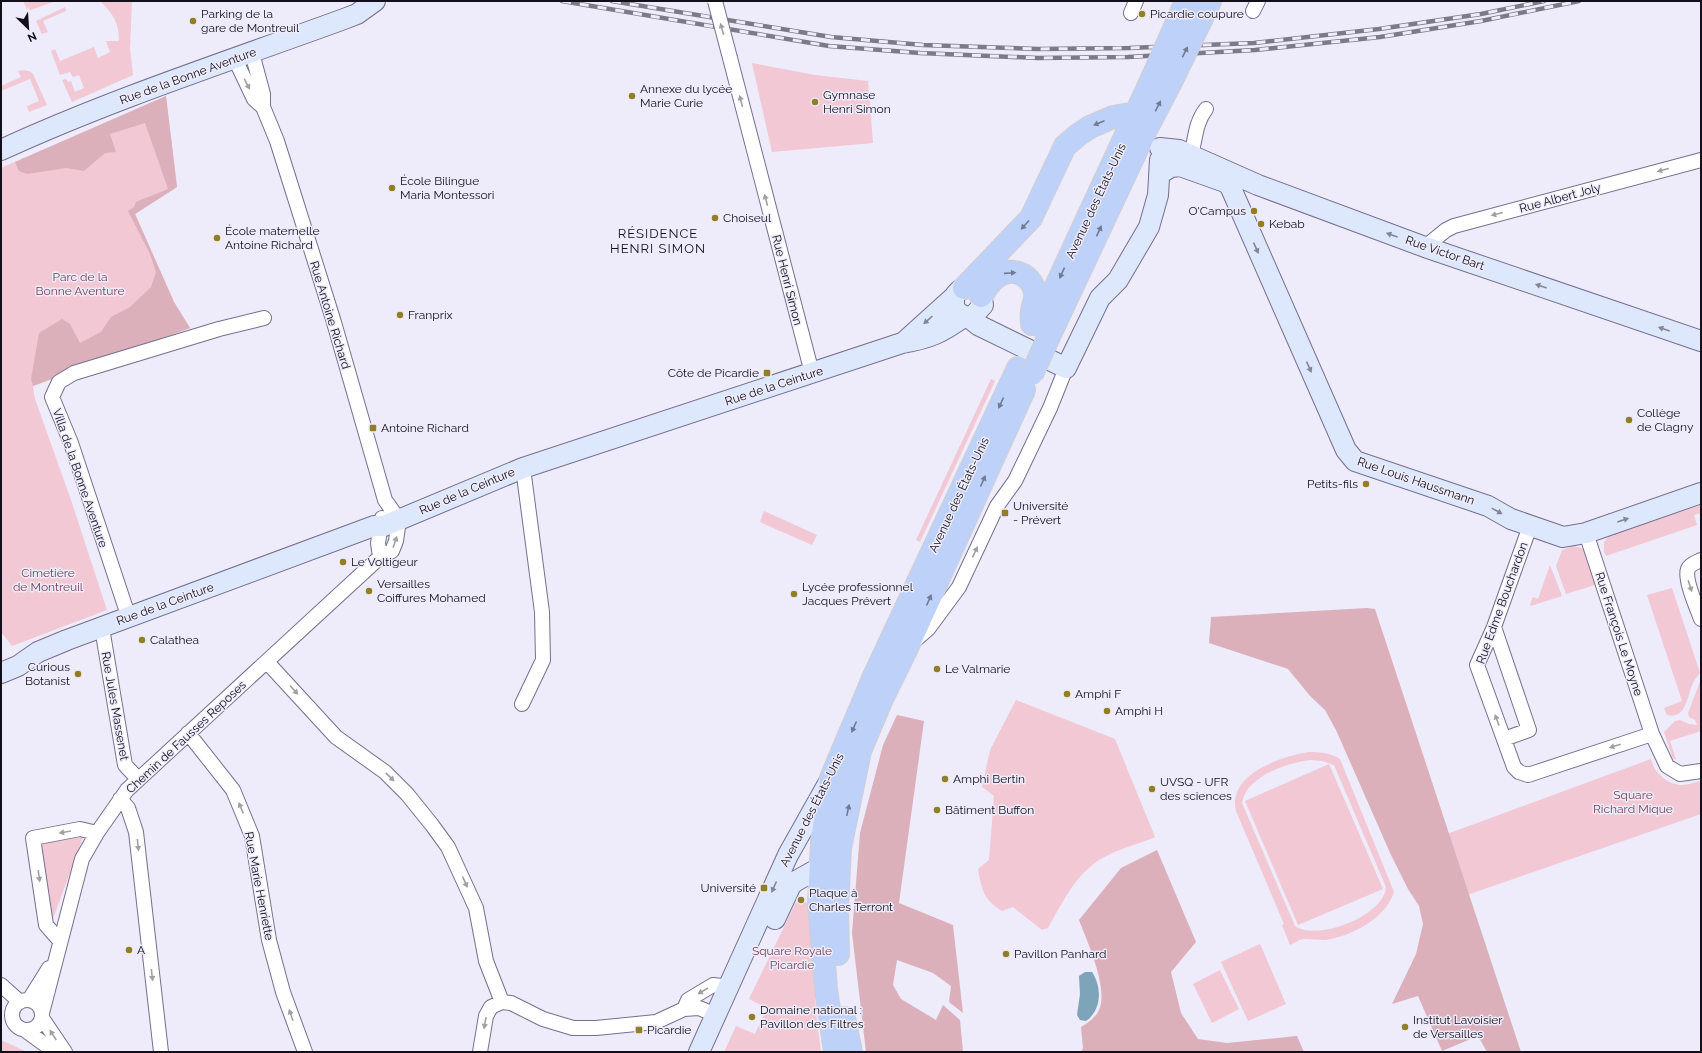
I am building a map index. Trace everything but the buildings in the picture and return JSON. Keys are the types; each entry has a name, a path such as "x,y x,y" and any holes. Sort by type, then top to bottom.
{"main road":[{"name":"Avenue des États-Unis","path":"1159,84 1177,22 1186,1"},
{"name":"Avenue des États-Unis","path":"840,848 860,751 881,701 907,648 1025,371 1141,121 1159,84 1205,10"},
{"path":"969,303 1031,218 1065,146 1090,127 1113,117 1141,121"},
{"path":"969,303 1000,274 1018,272 1032,283 1036,297 1031,312 1039,340"},
{"name":"Avenue des États-Unis","path":"831,778 873,679 1025,371"},
{"path":"831,778 822,842 819,903 826,989 835,1052"},
{"path":"840,848 836,928 845,1025 851,1052"}],"street":[{"name":"Rue de la Bonne Aventure","path":"1,150 67,121 357,14 375,1"},
{"name":"Rue Henri Simon","path":"715,1 812,373"},
{"name":"Rue Antoine Richard","path":"244,56 263,94 263,106 277,141 333,319 386,503 399,520"},
{"path":"1189,161 1196,127 1200,117 1206,110"},
{"name":"Avenue des États-Unis","path":"907,648 928,629 959,587 997,506 1015,481 1053,401 1066,368 1100,298 1118,280 1149,227 1158,195 1161,173 1160,148 1157,135 1141,121"},
{"path":"1160,148 1179,150 1189,161 1225,182 1230,186 1238,204 1258,185"},
{"name":"Rue Albert Joly","path":"1425,247 1446,230 1454,226 1701,160"},
{"path":"1161,173 1171,167 1189,161"},
{"name":"Rue Victor Bart","path":"1189,161 1425,247 1701,341"},
{"name":"Rue Louis Haussmann","path":"1238,204 1349,455 1355,461 1488,506 1511,519 1563,537 1586,533 1701,493"},
{"name":"Rue de la Ceinture","path":"1,660 14,655 38,652 374,526 384,526 523,468 902,343 969,303"},
{"path":"969,303 1003,337 1066,368"},
{"name":"Villa de la Bonne Aventure","path":"129,618 71,443 52,397 59,382 74,373 220,329 264,318"},
{"path":"522,704 543,660 542,612 523,468"},
{"path":"380,557 378,543 379,526 386,503"},
{"name":"Chemin de Fausses Reposes","path":"42,1015 82,859 97,833 120,799 138,779 380,557 392,551 396,541 399,520"},
{"name":"Rue Edme Bouchardon","path":"1530,526 1494,627 1477,665 1514,767 1519,772 1528,775 1654,738"},
{"name":"Rue François Le Moyne","path":"1586,533 1637,693 1661,756 1667,766 1680,774 1701,771"},
{"path":"1701,560 1690,566 1688,570 1688,580 1701,619"},
{"path":"1494,627 1528,730 1504,739"},
{"name":"Rue Jules Massenet","path":"102,628 125,765 138,779"},
{"name":"Rue de la Ceinture","path":"1,673 18,666 38,652"},
{"path":"267,662 336,737 385,772 407,794 448,847 476,908 486,960 502,1002"},
{"name":"Rue Marie Henriette","path":"188,733 233,790 252,836 269,940 283,992 305,1052"},
{"name":"Avenue des États-Unis","path":"699,1052 730,987 788,855 831,778"},
{"path":"120,799 128,808 136,832 161,1052"},
{"path":"60,941 46,925 33,838 80,829 97,833"},
{"name":"Avenue des États-Unis","path":"714,1052 790,888 796,880 821,867 840,848"},
{"name":"Chemin de Fausses Reposes","path":"25,1001 56,958"},
{"path":"1,985 25,1001 38,1004 42,1015 65,1052"},
{"path":"480,1052 486,1016 491,1007 502,1002 511,1003 543,1019 573,1028 596,1028 656,1022 684,1009 699,1008 716,1014 734,1006 730,987 713,985 688,1000 684,1009"},
{"path":"25,1001 7,1013 17,1026 25,1030 55,1052"},
{"path":"25,1030 30,1030 38,1026 42,1015"}],"green space":[{"path":"23,1 56,1 28,11"},
{"path":"100,1 132,1 130,48 133,75 72,102 62,80 66,79 68,82 71,81 75,92 84,88 79,75 73,77 70,72 60,75 51,51 55,49 60,61 94,47 98,58 110,52 106,41 119,41 118,29 112,14"},
{"path":"65,7 66,11 43,21 48,32 42,34 36,21"},
{"name":"Gymnase Henri Simon","path":"752,63 815,75 868,81 873,143 772,152"},
{"path":"24,70 33,74 47,105 29,112 27,106 39,101 30,79 1,91 1,86 21,77 18,71"},
{"name":"Parc de la Bonne Aventure","path":"166,96 177,187 135,214 174,302 190,328 33,386 35,399 71,500 107,610 12,646 1,632 1,168"},
{"path":"991,379 995,381 920,542 916,540"},
{"path":"1701,505 1701,513 1694,515 1697,525 1606,556 1604,552 1604,542 1610,535"},
{"path":"764,511 817,535 812,545 760,522"},
{"path":"1574,546 1584,549 1595,585 1566,594 1556,566 1562,550"},
{"path":"1550,565 1562,596 1531,606 1530,604 1533,597 1538,599"},
{"path":"1672,588 1700,673 1694,681 1683,710 1674,715 1667,715 1664,708 1682,701 1647,595"},
{"path":"1701,679 1701,731 1670,741 1676,759 1673,759 1664,732 1675,721 1680,720 1689,724 1697,725 1695,720 1689,717 1688,713"},
{"path":"1016,700 1115,739 1155,837 1113,853 1097,861 1077,880 1048,928 1042,930 1013,907 1002,911 996,907 984,893 978,869 989,860 994,796 982,787 990,750"},
{"path":"1309,752 1321,753 1333,755 1340,759 1394,892 1384,910 1376,918 1357,930 1326,940 1302,939 1290,945 1282,925 1284,924 1236,811 1235,798 1240,787 1248,778 1259,770 1271,763 1297,754","holes":["1310,760 1322,761 1334,765 1386,887 1383,897 1375,907 1363,916 1349,923 1319,931 1305,930 1295,926 1242,803 1245,794 1251,785 1269,772 1290,764"]},
{"name":"Square Richard Mique","path":"1651,759 1658,773 1672,783 1684,785 1701,781 1701,814 1467,895 1447,834"},
{"path":"1329,764 1383,889 1298,925 1245,801"},
{"path":"83,837 51,924 39,843"},
{"name":"Square Royale Picardie","path":"803,899 809,906 816,1012 821,1052 724,1052 736,1026 755,1034 767,1008 749,999 795,904"},
{"path":"1260,944 1286,1004 1248,1021 1221,962"},
{"path":"1220,970 1239,1009 1212,1023 1193,984"},
{"path":"1,1040 27,1052 1,1052"}],"shaded area":[{"path":"166,96 177,187 135,214 174,302 190,328 33,386 31,379 39,333 62,319 70,324 80,343 101,332 111,317 130,307 151,287 156,272 150,254 128,211 134,207 136,202 168,189 145,123 110,134 116,152 105,153 84,171 66,168 27,174 19,171 15,162"},
{"path":"1367,608 1375,609 1521,1052 1487,1052 1478,1036 1442,1051 1418,996 1392,1004 1416,954 1423,924 1419,906 1408,889 1391,855 1336,730 1325,710 1310,696 1288,669 1209,643 1211,617"},
{"path":"897,715 924,721 899,903 953,925 963,1013 949,1002 951,986 933,973 897,960 893,985 901,999 936,1020 943,1005 960,1020 963,1052 866,1052 852,933 860,833 883,745"},
{"path":"1157,850 1196,942 1171,972 1181,1013 1198,1039 1227,1043 1297,1036 1304,1052 1081,1052 1083,1048 1081,1027 1092,1020 1098,1013 1101,1001 1101,990 1096,965 1079,920 1121,868"}],"water":[{"path":"1085,972 1092,972 1098,984 1099,991 1098,1005 1086,1021 1080,1020 1077,1015 1080,994 1079,976"}],"railway":[{"path":"562,1 829,46 920,53 1038,58 1128,57 1255,50 1380,37 1481,21 1579,1"},
{"path":"612,1 831,37 923,45 1038,49 1129,48 1254,43 1379,29 1481,14 1544,1"}],"place":[{"name":"Picardie coupure","path":"1142,14"},
{"name":"Parking de la gare de Montreuil","path":"193,21"},
{"name":"Annexe du lycée Marie Curie","path":"632,96"},
{"name":"Gymnase Henri Simon","path":"815,102"},
{"name":"École Bilingue Maria Montessori","path":"392,188"},
{"name":"O'Campus","path":"1254,211"},
{"name":"Choiseul","path":"715,218"},
{"name":"Kebab","path":"1261,224"},
{"name":"École maternelle Antoine Richard","path":"217,238"},
{"name":"Franprix","path":"400,315"},
{"name":"Côte de Picardie","path":"767,373"},
{"name":"Collège de Clagny","path":"1629,420"},
{"name":"Antoine Richard","path":"373,428"},
{"name":"Petits-fils","path":"1366,484"},
{"name":"Université - Prévert","path":"1005,513"},
{"name":"Le Voltigeur","path":"343,562"},
{"name":"Versailles Coiffures Mohamed","path":"369,591"},
{"name":"Lycée professionnel Jacques Prévert","path":"794,594"},
{"name":"Calathea","path":"142,640"},
{"name":"Le Valmarie","path":"937,669"},
{"name":"Curious Botanist","path":"78,674"},
{"name":"Amphi F","path":"1067,694"},
{"name":"Amphi H","path":"1107,711"},
{"name":"Amphi Bertin","path":"945,779"},
{"name":"UVSQ - UFR des sciences","path":"1152,789"},
{"name":"Bâtiment Buffon","path":"937,810"},
{"name":"Université","path":"764,888"},
{"name":"Plaque à Charles Terront","path":"801,900"},
{"name":"A","path":"129,950"},
{"name":"Pavillon Panhard","path":"1006,954"},
{"name":"Domaine national : Pavillon des Filtres","path":"752,1017"},
{"name":"Institut Lavoisier de Versailles","path":"1405,1027"},
{"name":"Picardie","path":"639,1030"}],"district":[{"name":"RÉSIDENCE HENRI SIMON","path":"658,240"}],"park label":[{"name":"Cimetière de Montreuil","path":"48,580"}]}
